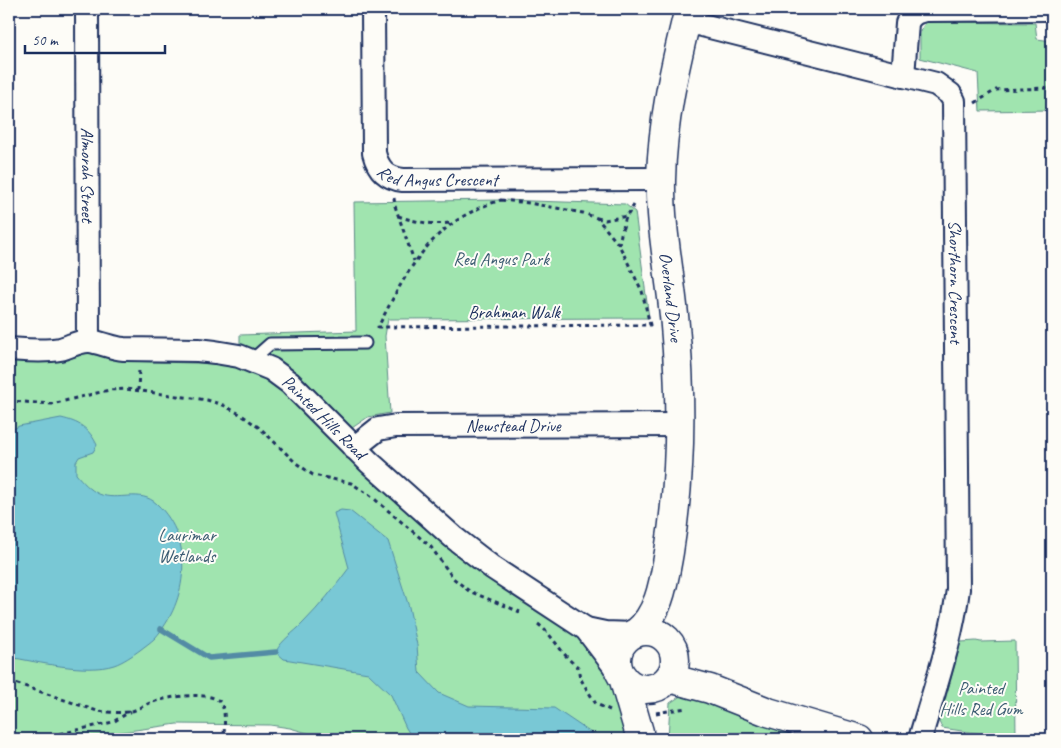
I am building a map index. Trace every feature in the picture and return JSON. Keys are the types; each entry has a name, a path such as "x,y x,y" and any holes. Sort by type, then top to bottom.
{"street":[{"name":"Almorah Street","path":"87,9 88,341"},
{"name":"Red Angus Crescent","path":"372,9 374,153 380,169 393,179 661,179"},
{"path":"903,76 907,23 913,14 926,10 1045,9"},
{"name":"Shorthorn Crescent","path":"688,15 936,84 950,94 954,101 958,589 956,608 920,739"},
{"name":"Overland Drive","path":"635,634 644,627 649,619 663,587 679,468 678,358 663,234 661,179 669,102 688,15"},
{"path":"9,349 60,349 88,341"},
{"name":"Painted Hills Road","path":"88,341 112,348 216,352 252,360 271,369 290,383 354,448 453,537 493,568 586,629 622,676"},
{"name":"Newstead Drive","path":"354,448 378,429 396,426 679,425"},
{"name":"Overland Drive","path":"663,587 670,644"},
{"name":"Painted Hills Road","path":"586,629 605,633 635,634"},
{"path":"638,724 618,666 618,656 621,647 626,639 635,634 653,632 670,644 701,699"},
{"path":"638,724 652,696 673,671 675,662 670,644"},
{"path":"622,676 630,684 648,689 658,687 667,680"},
{"path":"667,680 701,699 768,712 859,739"}],"lane":[{"path":"252,360 270,344 365,343"}],"path":[{"path":"955,120 975,119 975,102 996,90 1052,87"},
{"path":"393,179 395,206 415,262"},
{"path":"415,262 436,236 451,223 478,208 501,200 529,203 605,220 627,216"},
{"path":"619,245 627,216 634,205"},
{"path":"398,216 435,225 451,223"},
{"path":"597,218 619,245"},
{"name":"Brahman Walk","path":"415,262 378,327 650,325 642,291 619,245"},
{"path":"9,401 52,404 109,390 126,389 207,400 223,405 240,414 260,429 313,475 351,483 371,496 430,547 454,578 469,590 524,614"},
{"path":"535,622 557,643 571,662 578,667 580,678 596,704 638,724 685,708 701,699"},
{"path":"9,681 98,711 132,711"},
{"path":"37,739 107,724 132,711 167,698 197,696 213,697 219,700 223,706 224,739"}],"green space":[{"path":"926,22 1035,23 1037,39 1052,41 1052,110 980,111 978,73 920,58 920,31"},
{"name":"Red Angus Park","path":"501,200 625,204 635,212 649,318 388,319 385,336 390,413 368,417 352,428 304,379 265,353 240,345 240,335 356,331 354,202"},
{"name":"Laurimar Wetlands","path":"88,353 122,361 226,364 259,373 290,393 571,626 619,679 627,739 328,739 290,728 270,725 177,724 73,739 9,739 9,360 58,360"},
{"name":"Painted Hills Red Gum","path":"1015,641 1016,739 942,728 939,722 961,642"},
{"path":"685,693 819,739 668,739 670,703"}],"water":[{"path":"61,418 87,430 97,445 93,452 79,457 76,462 76,474 81,480 89,488 106,496 136,496 150,499 157,504 169,519 177,535 182,552 183,571 180,589 175,607 166,623 155,638 128,658 114,665 76,668 9,657 9,431 19,426"},
{"path":"341,510 350,511 388,541 409,607 417,645 419,672 439,693 469,706 554,708 600,739 413,739 391,695 368,673 284,659 276,652 284,640 321,603 349,568 334,513"}],"waterway":[{"path":"161,629 209,658 276,652"}]}
